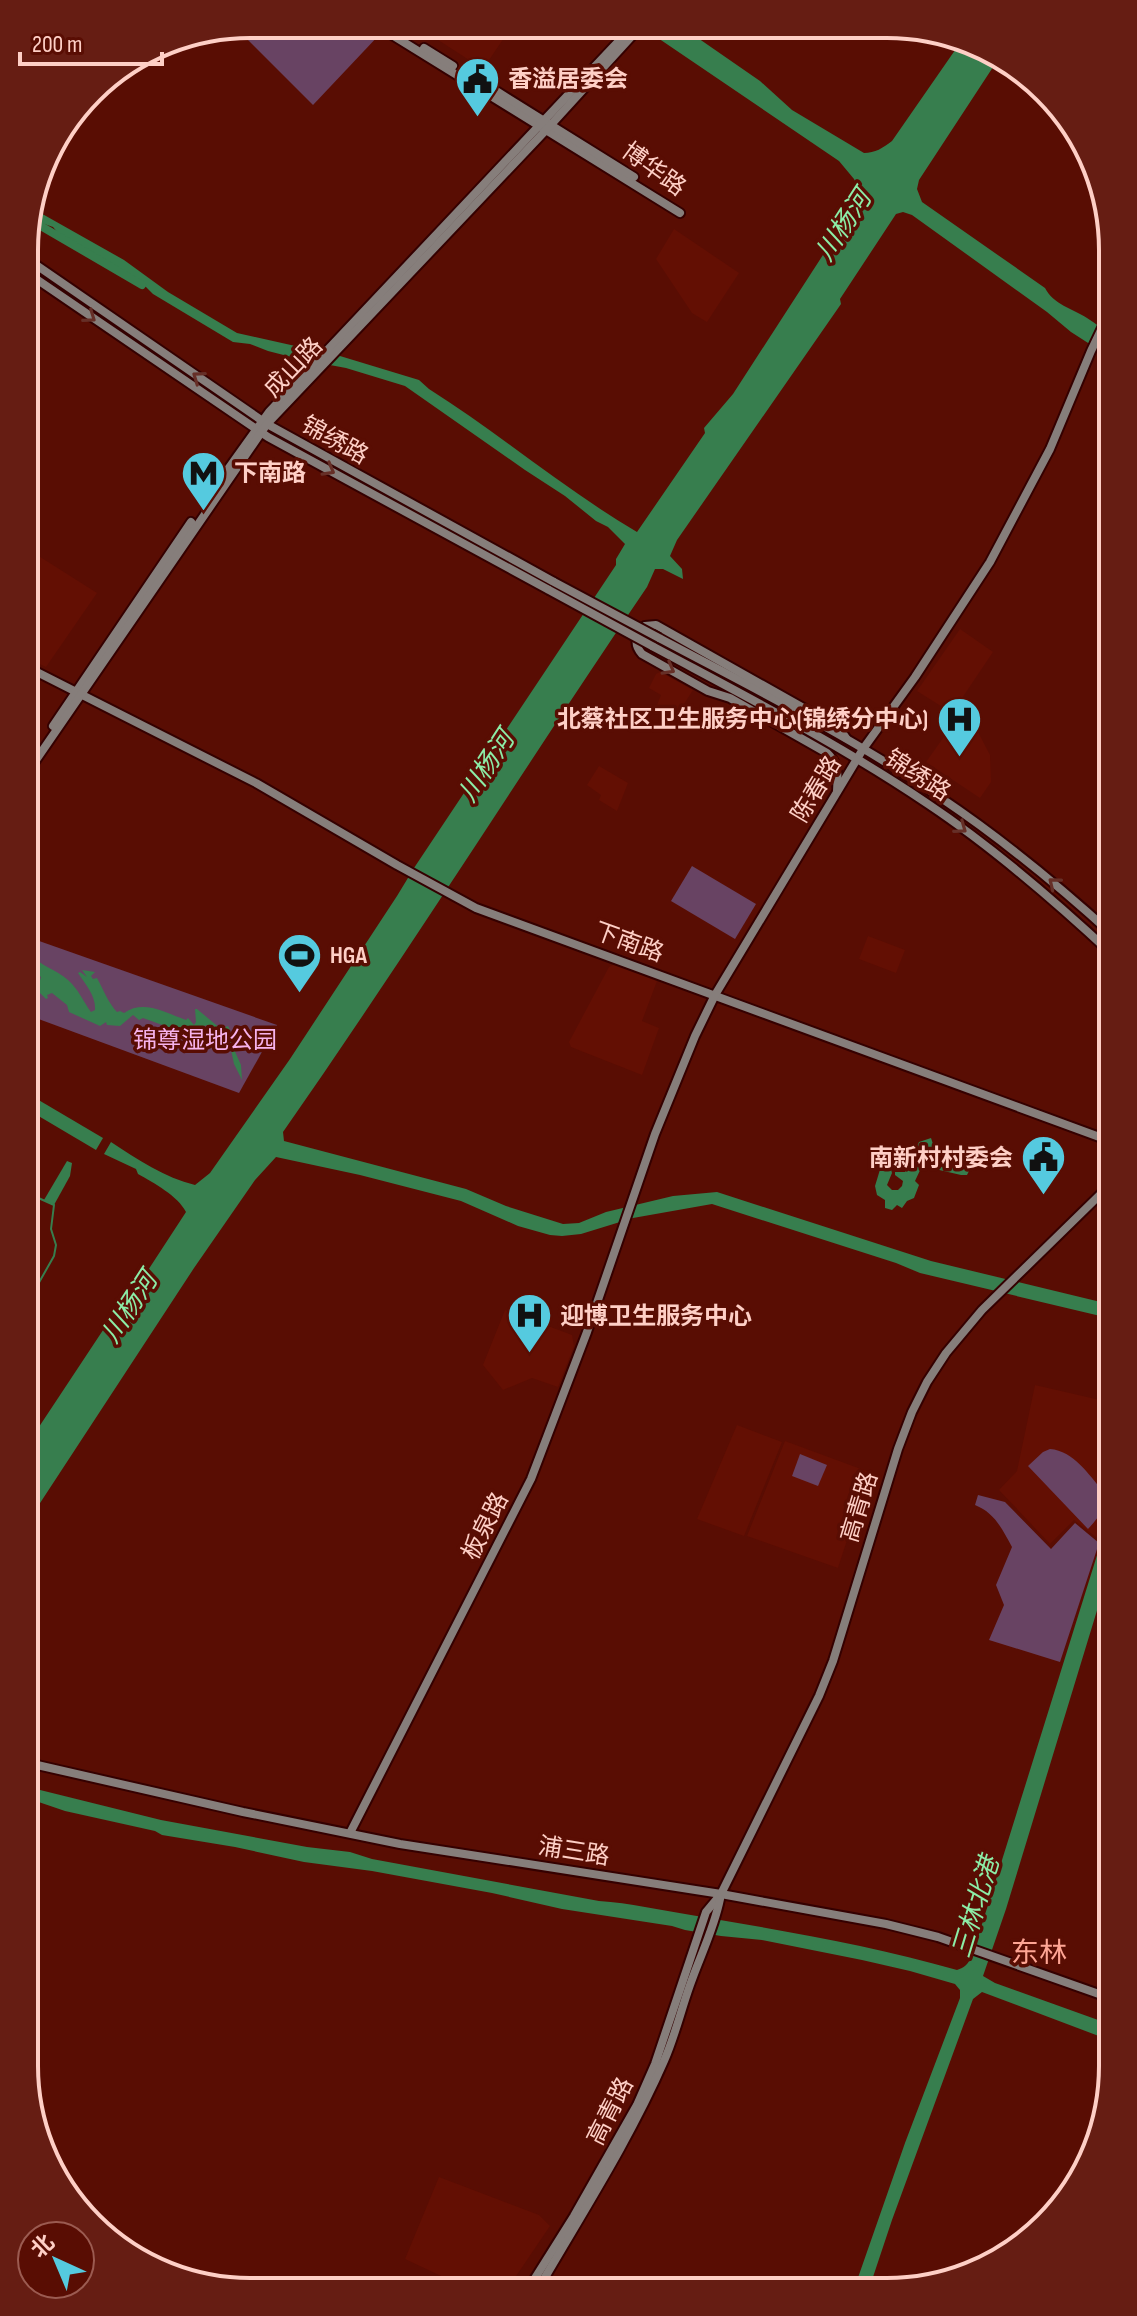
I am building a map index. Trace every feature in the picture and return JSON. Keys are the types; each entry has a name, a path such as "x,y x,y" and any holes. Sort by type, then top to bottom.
{"main road":[{"name":"博华路","path":"398,38 546,125 673,202 680,213 546,125 407,38"},
{"name":"成山路","path":"38,748 261,426 627,38"},
{"name":"锦绣路","path":"38,267 261,426"},
{"name":"锦绣路","path":"38,280 261,426 857,759 929,805 995,853 1099,942"},
{"name":"陈春路","path":"624,1223 678,1076 715,995 863,749 915,677 990,562 1050,449 1099,334"},
{"name":"锦绣路","path":"552,586 659,638 863,749 939,796 1001,841 1099,922"},
{"name":"锦绣路","path":"837,792 837,767 827,753 730,698 708,691 642,654 637,648 638,633 645,626 656,625 839,728 849,741"},
{"name":"下南路","path":"38,673 256,783 466,903 1099,1137"},
{"name":"成山路","path":"38,756 78,693"},
{"name":"高青路","path":"535,2278 637,2105 655,2064 706,1912 721,1894 819,1696 833,1661 898,1449 919,1396 952,1345 996,1296 1099,1196"},
{"name":"板泉路","path":"350,1833 531,1479 587,1332 624,1223"},
{"name":"浦三路","path":"38,1765 400,1844 721,1894 886,1924 968,1947 1099,1994"},
{"name":"高青路","path":"545,2278 581,2218 666,2057 690,1984 709,1939 721,1894"}],"shaded area":[{"path":"435,38 504,38 483,69"},
{"path":"674,229 739,273 707,322 692,313 656,259"},
{"path":"38,556 97,593 46,667 38,663"},
{"path":"960,629 993,652 952,713 917,691"},
{"path":"660,672 693,690 677,715 657,705 661,695 649,688"},
{"name":"北蔡社区卫生服务中心(锦绣分中心)","path":"958,717 977,730 990,755 991,782 980,798 926,762"},
{"path":"599,766 628,783 617,811 599,800 601,795 587,785"},
{"path":"868,936 905,950 896,973 859,959"},
{"path":"615,964 657,981 642,1021 659,1028 642,1075 571,1047 569,1042 609,967"},
{"name":"迎博卫生服务中心","path":"505,1310 572,1335 574,1346 558,1387 532,1378 503,1390 483,1365"},
{"path":"1035,1385 1099,1400 1097,1538 1074,1520 1050,1544 999,1490 1017,1471"},
{"path":"737,1425 782,1442 744,1536 697,1519"},
{"path":"785,1441 869,1472 838,1568 747,1536"},
{"path":"439,2177 539,2215 550,2226 515,2278 445,2278 405,2259"}],"green space":[{"path":"246,38 376,38 313,105"},
{"path":"692,866 756,904 735,939 671,901"},
{"name":"锦尊湿地公园","path":"38,941 277,1025 239,1093 38,1019"},
{"path":"1050,1449 1066,1454 1099,1486 1099,1516 1088,1529 1028,1466"},
{"path":"800,1454 827,1465 818,1486 792,1476"},
{"path":"978,1495 1005,1502 1051,1549 1075,1523 1099,1543 1060,1662 989,1640 1004,1605 996,1585 1012,1547 993,1517 975,1505"}],"water":[{"name":"川杨河","path":"658,38 698,38 760,81 792,110 864,153 879,150 892,141 956,49 993,67 919,180 917,189 922,202 1045,288 1058,302 1099,326 1099,350 912,215 903,212 896,214 840,299 841,304 677,540 670,556 682,569 683,579 663,569 655,569 647,587 283,1132 284,1141 466,1189 506,1206 563,1224 579,1223 606,1212 673,1196 717,1192 931,1261 1099,1302 1099,1316 920,1273 712,1204 633,1218 581,1234 550,1235 518,1226 461,1201 276,1157 255,1180 194,1268 38,1506 38,1428 117,1309 124,1307 186,1212 172,1195 138,1174 136,1169 104,1154 111,1142 184,1182 195,1185 210,1173 290,1059 616,565 625,544 608,527 565,496 405,386 346,368 233,342 63,239 53,227 40,222 41,213 124,260 168,292 237,333 340,356 419,380 584,498 637,532 705,433 704,428 733,394 832,241 847,223 860,193 854,179 839,161"},
{"path":"38,961 68,980 91,1012 95,1010 94,1000 78,973 87,977 82,970 95,972 91,976 97,978 117,1012 147,1007 186,1020 188,1018 194,1025 197,1009 221,1029 228,1026 228,1036 241,1065 242,1080 230,1045 222,1039 225,1034 206,1025 202,1029 201,1039 143,1018 139,1020 133,1015 120,1026 107,1025 106,1022 100,1026 69,1012 67,1005 52,993 46,999 38,991 41,977 38,975"},
{"path":"38,1100 103,1138 96,1150 38,1116"},
{"path":"931,1138 930,1155 961,1165 969,1171 967,1175 922,1166 915,1181 919,1185 914,1198 902,1208 897,1205 892,1210 885,1208 885,1200 877,1195 875,1186 882,1163 889,1162 892,1173 887,1185 892,1190 898,1190 903,1181 895,1172 905,1172 919,1142"},
{"path":"67,1161 72,1163 70,1176 54,1205 44,1200"},
{"path":"1099,1549 1099,1604 983,1976 1099,2020 1099,2036 982,1992 973,1999 873,2278 858,2278 960,1998 960,1990 955,1984 862,1960 762,1940 562,1909 492,1893 162,1835 38,1802 38,1789 161,1820 350,1852 372,1859 599,1901 791,1932 957,1970 966,1965 973,1953"}],"waterway":[{"path":"40,225 142,285"},
{"path":"38,1198 54,1205 51,1229 56,1245 54,1256 38,1284"}],"place":[{"name":"香溢居委会","path":"477,118"},
{"name":"下南路","path":"203,512"},
{"name":"北蔡社区卫生服务中心(锦绣分中心)","path":"959,758"},
{"name":"HGA","path":"299,994"},
{"name":"南新村村委会","path":"1044,1197"},
{"name":"迎博卫生服务中心","path":"529,1355"}],"district":[{"name":"东林","path":"1039,1952"}],"water label":[{"name":"三林北港","path":"975,1907"}]}
